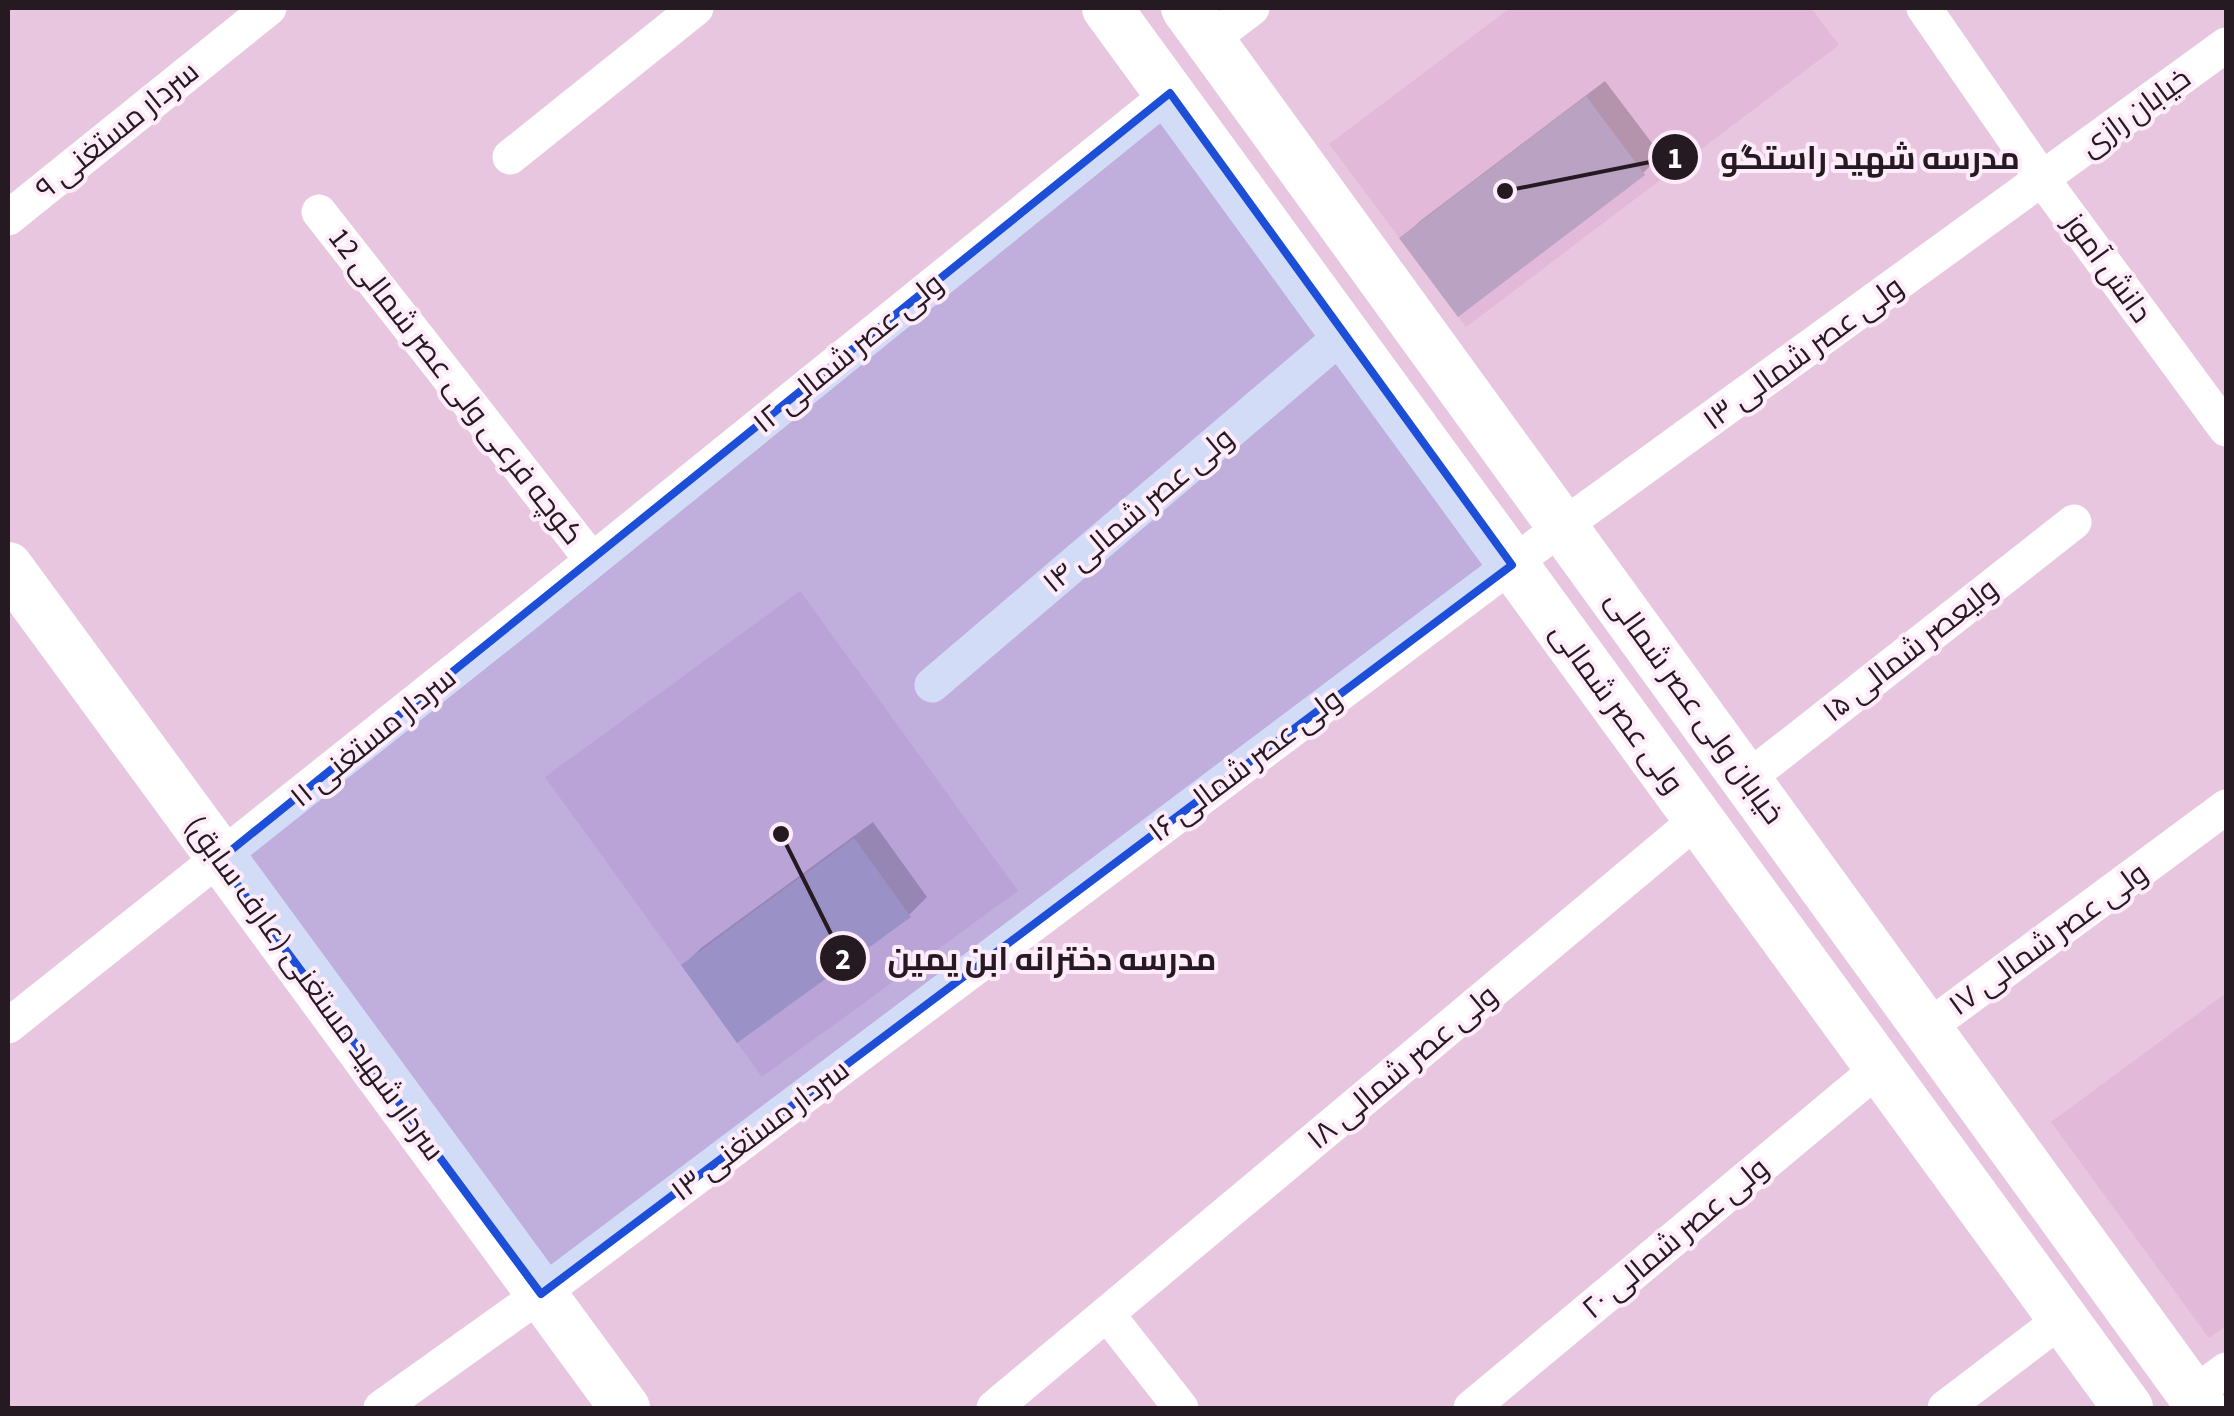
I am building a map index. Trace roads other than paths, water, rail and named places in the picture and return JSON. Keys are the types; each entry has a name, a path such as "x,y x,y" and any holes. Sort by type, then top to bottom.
{"street":[{"name":"سردار مستغنی ۹","path":"8,218 269,8"},
{"path":"510,157 696,8"},
{"name":"ولی عصر شمالی","path":"1107,8 2128,1408"},
{"path":"1198,24 1252,8"},
{"name":"دانش آموز","path":"1924,8 2043,180 2226,428"},
{"name":"خیابان ولی عصر شمالی","path":"1198,24 1927,1028 2207,1391"},
{"name":"خیابان رازی","path":"2043,180 2226,45"},
{"name":"ولی عصر شمالی ۱۲","path":"526,614 1170,93"},
{"name":"ولی عصر شمالی ۱۳","path":"1512,565 2043,180"},
{"name":"کوچه فرعی ولی عصر شمالی 12","path":"320,212 592,560"},
{"name":"ولی عصر شمالی ۱۴","path":"932,686 1344,334"},
{"name":"ولیعصر شمالی ۱۵","path":"1747,778 2074,522"},
{"name":"ولی عصر شمالی ۱۶","path":"978,966 1512,565"},
{"name":"سردار شهید مستغنی (عارف سابق)","path":"8,567 626,1408"},
{"name":"سردار مستغنی ۱۱","path":"8,1026 526,614"},
{"name":"ولی عصر شمالی ۱۷","path":"1927,1028 2226,807"},
{"name":"ولی عصر شمالی ۱۸","path":"994,1408 1698,819"},
{"name":"سردار مستغنی ۱۳","path":"541,1294 978,966"},
{"name":"ولی عصر شمالی ۲۰","path":"1471,1408 1879,1068"},
{"path":"381,1408 541,1294"},
{"path":"1107,1314 1181,1408"},
{"path":"1945,1408 2062,1318"}],"place":[{"name":"مدرسه شهید راستگو","path":"1505,191"},
{"name":"مدرسه دخترانه ابن یمین","path":"781,834"}]}
